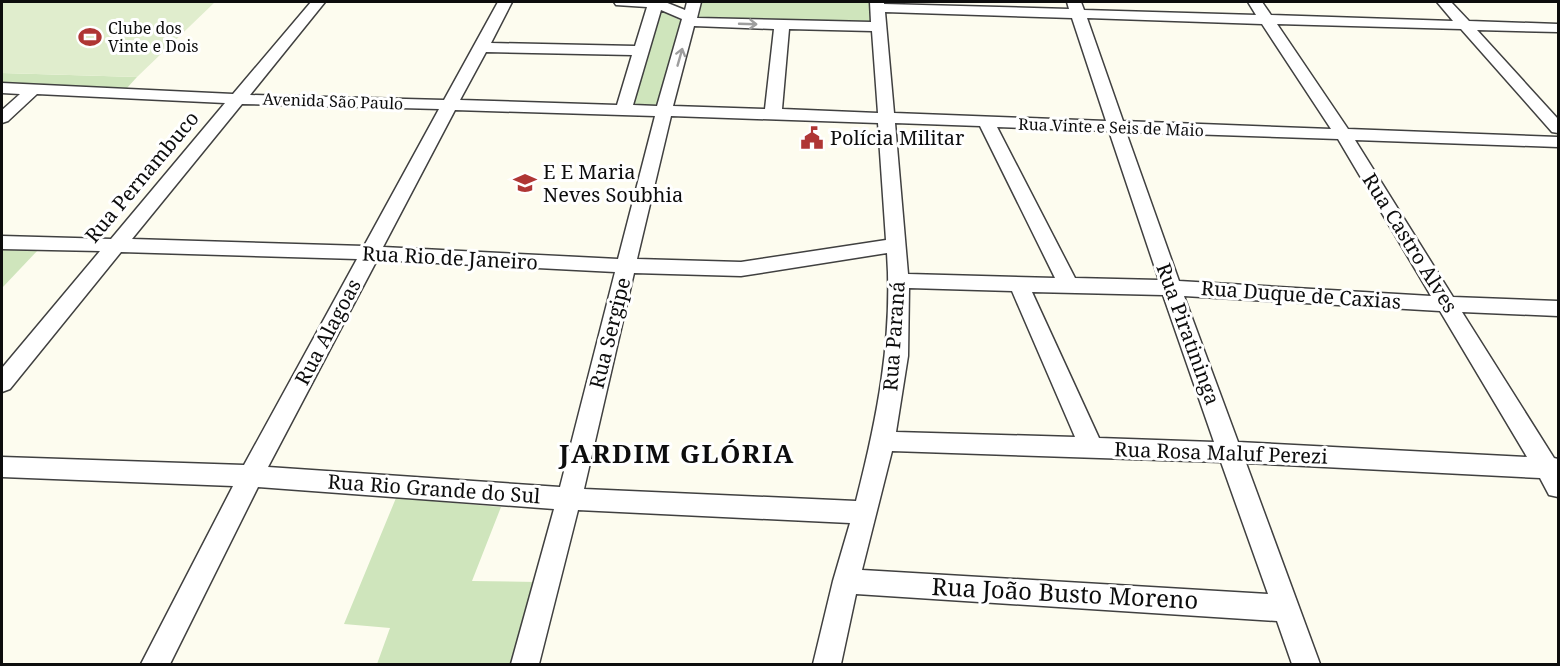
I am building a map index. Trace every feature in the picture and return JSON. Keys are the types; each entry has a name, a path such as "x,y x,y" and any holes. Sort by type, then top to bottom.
{"street":[{"name":"Rua Pernambuco","path":"2,383 318,2"},
{"name":"Rua Alagoas","path":"155,664 251,476 448,104 505,2"},
{"path":"621,2 657,2 690,20 782,25 878,12 1076,7 1266,19 1558,28"},
{"path":"622,110 657,2"},
{"name":"Rua Sergipe","path":"525,664 569,499 664,111 694,2"},
{"name":"Rua Castro Alves","path":"1256,2 1342,134 1555,475"},
{"path":"1444,2 1558,128"},
{"name":"Rua Piratininga","path":"1076,7 1171,288 1306,664"},
{"name":"Rua Paraná","path":"827,664 883,441 897,356 899,281 878,12"},
{"path":"773,114 782,25"},
{"path":"480,47 640,51"},
{"name":"Avenida São Paulo","path":"2,88 237,99 664,111"},
{"path":"2,118 34,89"},
{"name":"Rua Vinte e Seis de Maio","path":"664,111 1558,142"},
{"path":"986,122 1068,284"},
{"name":"Rua Rio de Janeiro","path":"2,242 370,254 627,266 741,268 896,245"},
{"name":"Rua Duque de Caxias","path":"899,281 1171,288 1558,308"},
{"path":"1018,283 1091,447"},
{"name":"Rua Rosa Maluf Perezi","path":"883,441 1230,452 1555,475"},
{"name":"Rua Rio Grande do Sul","path":"2,467 251,476 569,499 866,513"},
{"name":"Rua João Busto Moreno","path":"846,581 1284,608"}],"green space":[{"name":"Clube dos Vinte e Dois","path":"2,2 215,2 137,77 2,73"},
{"path":"698,2 870,2 873,22 699,18 695,15"},
{"path":"663,12 684,22 663,101 655,105 636,106 633,101 658,14"},
{"path":"2,73 137,77 127,88 2,83"},
{"path":"2,249 38,250 2,288"},
{"path":"396,498 501,507 472,581 537,582 514,664 377,664 390,628 344,624"}],"place":[{"name":"Clube dos Vinte e Dois","path":"90,37"},
{"name":"Polícia Militar","path":"812,138"},
{"name":"E E Maria Neves Soubhia","path":"525,183"}],"district":[{"name":"JARDIM GLÓRIA","path":"677,454"}]}
